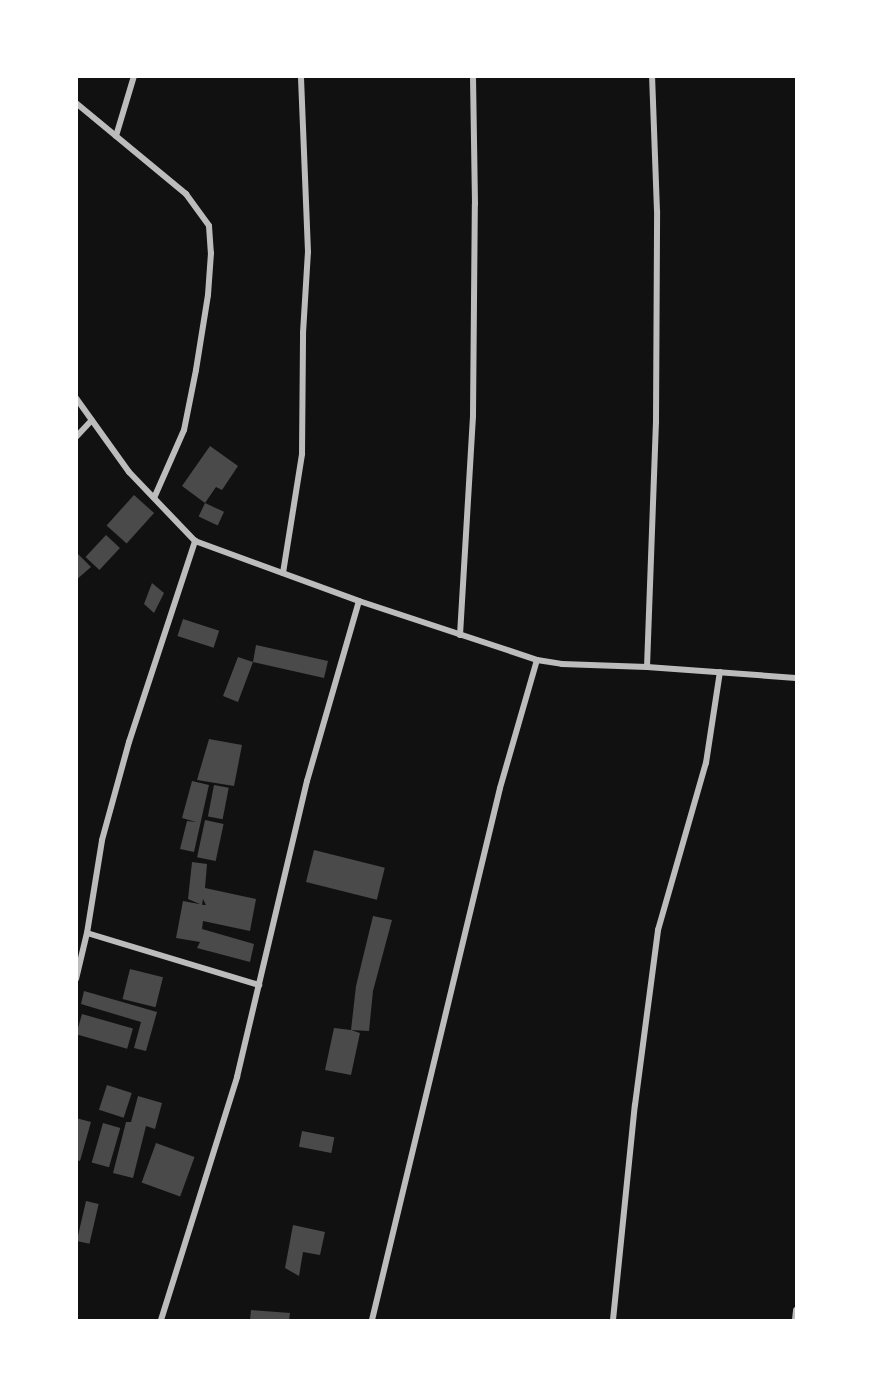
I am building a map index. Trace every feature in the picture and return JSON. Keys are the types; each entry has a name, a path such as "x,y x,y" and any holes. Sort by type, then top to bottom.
{"street":[{"path":"116,136 134,76"},
{"path":"283,573 302,454 303,333 308,252 301,76"},
{"path":"460,635 472,416 475,204 473,76"},
{"path":"647,667 656,411 657,211 652,76"},
{"path":"76,103 186,194 209,225 211,253 208,295 184,430 154,498"},
{"path":"76,398 129,472 195,541 359,601 537,660 562,664 647,667 796,678"},
{"path":"76,437 92,420"},
{"path":"76,979 87,933 102,840 129,742 195,541"},
{"path":"161,1320 237,1077 307,780 359,601"},
{"path":"372,1320 500,788 537,660"},
{"path":"613,1320 635,1105 658,930 706,763 720,672"},
{"path":"87,933 260,985"},
{"path":"795,1320 796,1310"}],"building":[{"path":"210,446 238,466 222,490 216,487 205,503 182,486"},
{"path":"134,495 154,513 127,544 107,525"},
{"path":"205,503 224,512 218,525 199,517"},
{"path":"106,535 120,548 99,570 86,557"},
{"path":"76,552 91,567 76,580"},
{"path":"152,583 164,593 154,613 144,604"},
{"path":"183,619 219,631 214,648 177,636"},
{"path":"256,645 328,661 324,678 253,662"},
{"path":"238,657 253,662 238,702 223,696"},
{"path":"209,739 242,745 234,786 197,780"},
{"path":"192,781 209,785 194,852 180,849 187,821 196,822 182,818"},
{"path":"214,785 229,788 223,819 208,816"},
{"path":"205,820 224,824 216,861 197,857"},
{"path":"314,850 385,868 377,900 306,882"},
{"path":"192,862 207,864 205,888 256,899 250,931 203,921 202,929 254,944 250,962 197,948 200,942 176,938 183,901 200,904 188,899"},
{"path":"373,916 392,920 373,991 369,1031 351,1030 356,986"},
{"path":"130,969 163,977 155,1007 123,999"},
{"path":"84,991 157,1012 146,1051 134,1048 141,1022 81,1004"},
{"path":"82,1014 133,1029 127,1049 76,1034"},
{"path":"334,1028 360,1033 351,1075 325,1070"},
{"path":"107,1085 132,1093 124,1118 99,1110"},
{"path":"138,1096 162,1103 155,1129 146,1126 133,1178 113,1173 126,1122 131,1122"},
{"path":"76,1118 91,1122 80,1161 76,1160"},
{"path":"103,1123 120,1128 109,1167 92,1162"},
{"path":"302,1131 334,1137 331,1153 299,1147"},
{"path":"156,1143 195,1157 180,1196 142,1182"},
{"path":"86,1201 99,1204 89,1244 77,1241"},
{"path":"293,1225 325,1232 320,1255 303,1252 299,1276 285,1268"},
{"path":"251,1310 290,1313 289,1320 250,1320"}]}
